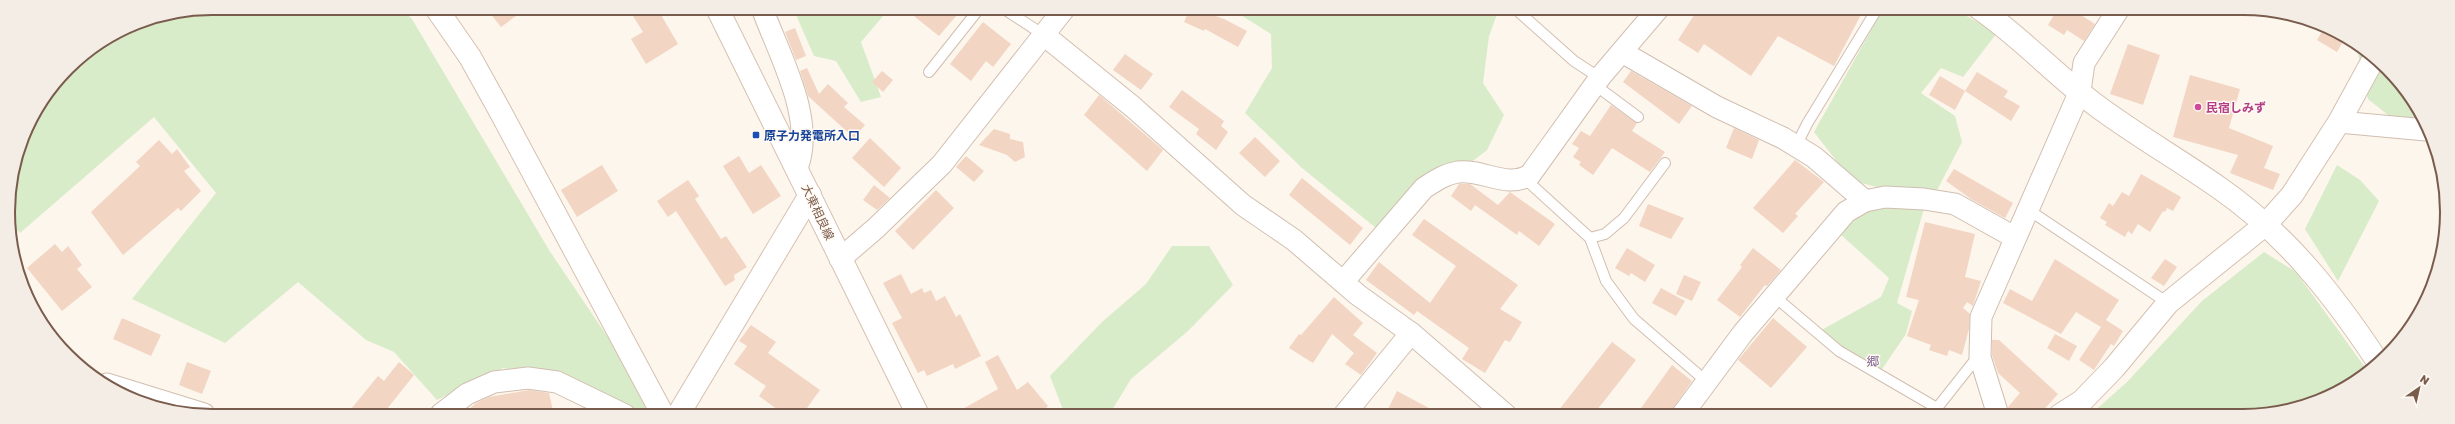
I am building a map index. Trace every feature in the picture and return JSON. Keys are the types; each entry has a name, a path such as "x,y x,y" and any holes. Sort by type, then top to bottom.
{"street":[{"path":"444,15 470,57 500,111 661,409"},
{"name":"大東相良線","path":"720,15 915,409"},
{"path":"765,15 801,111 803,152 797,168"},
{"path":"840,259 876,228 942,164 1059,15"},
{"path":"1343,282 1424,188 1441,177 1457,172 1471,172 1508,181 1524,178 1530,174 1598,81 1653,15"},
{"path":"1986,15 2097,106 2219,187 2266,224 2304,262 2347,316 2375,358"},
{"path":"1996,409 1980,354 1981,318 2014,238 2080,92 2084,63 2115,15"},
{"path":"1044,35 1133,107 1243,205 1294,240 1343,282 1411,333 1499,409"},
{"path":"1622,52 1717,107 1814,156 1865,201"},
{"path":"2069,409 2082,401 2114,368 2168,303 2266,224 2292,194 2340,122 2372,63"},
{"path":"2340,122 2422,130"},
{"path":"682,409 810,195"},
{"path":"1687,409 1743,333 1846,212 1865,201 1885,197 1924,199 1955,204 2014,238"},
{"path":"1349,409 1411,333"},
{"path":"448,409 467,394 494,382 528,378 557,382 614,409"},
{"path":"130,391 176,405"}],"lane":[{"path":"929,72 974,15"},
{"path":"1013,15 1044,35"},
{"path":"1522,15 1638,117"},
{"path":"1796,146 1807,124 1873,15"},
{"path":"1590,238 1605,234 1624,218 1665,163"},
{"path":"1524,178 1590,238 1606,281 1634,319 1707,382"},
{"path":"2027,209 2168,303"},
{"path":"1774,296 1839,351 1937,408 1980,354"}],"green space":[{"path":"199,15 408,15 412,19 549,250 640,385 646,409 590,409 600,392 574,381 503,368 437,400 394,352 366,340 298,282 225,343 132,299 216,193 154,117 20,233 16,229 15,225 15,199 25,149 35,125 41,113 64,82 82,64 113,41 149,25"},
{"path":"796,15 884,15 861,42 881,97 861,102 836,61 814,56"},
{"path":"1241,15 1497,15 1489,36 1483,83 1504,115 1487,150 1381,232 1302,168 1245,113 1272,68 1271,34"},
{"path":"1880,15 1965,15 1997,33 1963,77 1941,68 1921,93 1955,116 1962,142 1932,200 1852,181 1814,132"},
{"path":"2358,52 2373,64 2391,82 2407,103 2419,124 2398,123 2368,99"},
{"path":"2337,165 2360,180 2379,201 2338,281 2305,229"},
{"path":"1897,198 1925,205 1897,303 1912,311 1906,334 1880,372 1818,332 1881,297 1889,278 1839,233 1856,218"},
{"path":"1172,246 1209,246 1233,285 1188,331 1131,379 1113,409 1063,409 1050,376 1102,322 1146,284"},
{"path":"2264,252 2296,272 2365,367 2342,383 2330,389 2306,399 2269,407 2256,409 2097,409 2127,382 2202,301"}],"building":[{"path":"492,15 515,15 516,16 501,27"},
{"path":"632,15 661,15 678,44 646,64 631,39 643,32"},
{"path":"913,15 957,15 939,36"},
{"path":"1187,15 1213,15 1247,31 1238,47 1205,29 1204,31 1184,22"},
{"path":"1694,15 1861,15 1834,66 1778,36 1751,76 1704,44 1698,53 1678,40"},
{"path":"2054,15 2081,15 2095,24 2084,41 2067,30 2064,35 2048,25"},
{"path":"983,22 1011,44 993,67 986,61 971,81 950,64"},
{"path":"795,28 806,56 796,60 785,32"},
{"path":"2322,32 2343,42 2337,52 2317,40"},
{"path":"2128,44 2160,55 2143,105 2110,94"},
{"path":"1125,54 1153,74 1141,90 1113,70"},
{"path":"807,68 819,94 828,84 848,103 844,107 865,125 854,138 808,96 800,71"},
{"path":"882,71 893,80 883,92 872,82"},
{"path":"1631,71 1692,106 1679,124 1623,82"},
{"path":"1977,72 2008,91 2004,97 2020,106 2011,121 1965,91"},
{"path":"2190,75 2240,89 2229,128 2273,146 2264,168 2280,174 2273,190 2230,173 2238,155 2173,137"},
{"path":"1940,76 1965,91 1955,110 1929,95"},
{"path":"1182,90 1224,121 1221,126 1228,132 1216,150 1196,134 1199,129 1169,107"},
{"path":"1099,95 1163,150 1147,171 1084,115"},
{"path":"1611,105 1637,123 1632,131 1665,152 1650,172 1612,148 1593,175 1579,165 1581,162 1573,157 1579,148 1572,144 1581,131 1590,136"},
{"path":"1734,128 1759,140 1752,159 1726,148"},
{"path":"994,129 1010,134 1010,139 1023,142 1025,157 1015,162 1007,155 979,145"},
{"path":"1255,137 1280,161 1265,177 1239,153"},
{"path":"870,138 901,168 884,187 852,158"},
{"path":"159,140 172,154 177,149 190,167 184,171 201,191 181,211 178,208 123,255 91,212 140,166 136,162"},
{"path":"739,156 749,173 761,165 781,196 753,214 723,166"},
{"path":"966,156 984,171 974,182 956,167"},
{"path":"1795,160 1824,182 1795,214 1798,216 1783,233 1753,208"},
{"path":"602,165 618,191 577,217 561,190"},
{"path":"1954,169 2013,203 2005,218 1971,199 1946,181"},
{"path":"2141,174 2181,197 2173,211 2167,208 2165,212 2163,211 2150,232 2138,224 2132,234 2128,231 2125,237 2105,225 2107,222 2100,218 2109,203 2113,206 2122,192 2129,196"},
{"path":"1302,178 1363,228 1350,245 1289,195"},
{"path":"688,180 699,196 695,199 721,239 726,236 747,267 734,275 735,280 725,286 676,211 668,217 657,201"},
{"path":"1459,184 1470,184 1498,205 1510,192 1555,224 1539,246 1519,231 1517,235 1475,205 1471,211 1451,196"},
{"path":"874,185 890,198 877,210 863,200"},
{"path":"936,190 954,208 913,250 895,231"},
{"path":"1648,204 1684,218 1671,239 1639,226"},
{"path":"1424,219 1518,285 1500,309 1522,322 1510,342 1505,340 1485,373 1462,359 1469,348 1417,311 1414,315 1366,280 1379,262 1430,303 1456,266 1412,235"},
{"path":"1925,222 1975,234 1965,277 1981,281 1973,306 1967,302 1963,308 1970,314 1969,329 1962,355 1949,350 1947,356 1929,350 1931,345 1907,336 1919,300 1906,297"},
{"path":"55,244 62,252 68,246 82,265 77,269 92,287 62,311 27,268"},
{"path":"1627,248 1655,265 1645,282 1631,273 1629,276 1615,268"},
{"path":"1753,248 1781,270 1767,286 1765,285 1740,317 1717,300 1742,267 1740,265"},
{"path":"2055,259 2119,300 2106,320 2123,331 2114,346 2111,344 2094,370 2079,360 2101,327 2076,312 2061,334 2003,303 2010,289 2032,301"},
{"path":"2165,259 2177,267 2164,286 2151,278"},
{"path":"901,274 911,294 922,288 924,293 931,290 936,301 945,296 956,317 960,314 981,356 955,369 953,364 927,376 924,370 918,373 892,323 902,318 883,283"},
{"path":"1684,275 1701,282 1692,301 1676,294"},
{"path":"1661,288 1685,301 1676,316 1652,303"},
{"path":"1334,297 1363,323 1353,335 1377,353 1361,375 1345,364 1354,353 1332,334 1313,363 1289,348 1299,334 1301,335"},
{"path":"122,318 161,335 151,356 113,339"},
{"path":"1773,318 1807,347 1771,388 1738,360"},
{"path":"751,325 776,342 768,353 820,390 806,409 777,409 759,396 766,386 734,364 747,346 739,341"},
{"path":"2055,334 2077,346 2069,361 2047,348"},
{"path":"1992,340 1999,340 2058,394 2044,409 2008,409 2008,407 2020,393 1998,373 1992,355"},
{"path":"1612,342 1636,360 1598,409 1560,409"},
{"path":"998,355 1017,390 1028,382 1048,406 1046,409 963,409 998,389 985,362"},
{"path":"187,362 211,371 202,394 179,385"},
{"path":"399,362 414,375 387,409 351,409 378,376 384,381"},
{"path":"1672,365 1692,381 1672,409 1640,409"},
{"path":"529,390 549,393 553,409 469,409 476,403 489,397"},
{"path":"1397,391 1431,409 1388,409"}],"place":[{"name":"民宿しみず","path":"2198,107"},
{"name":"原子力発電所入口","path":"756,135"}],"district":[{"name":"郷","path":"1873,361"}]}
